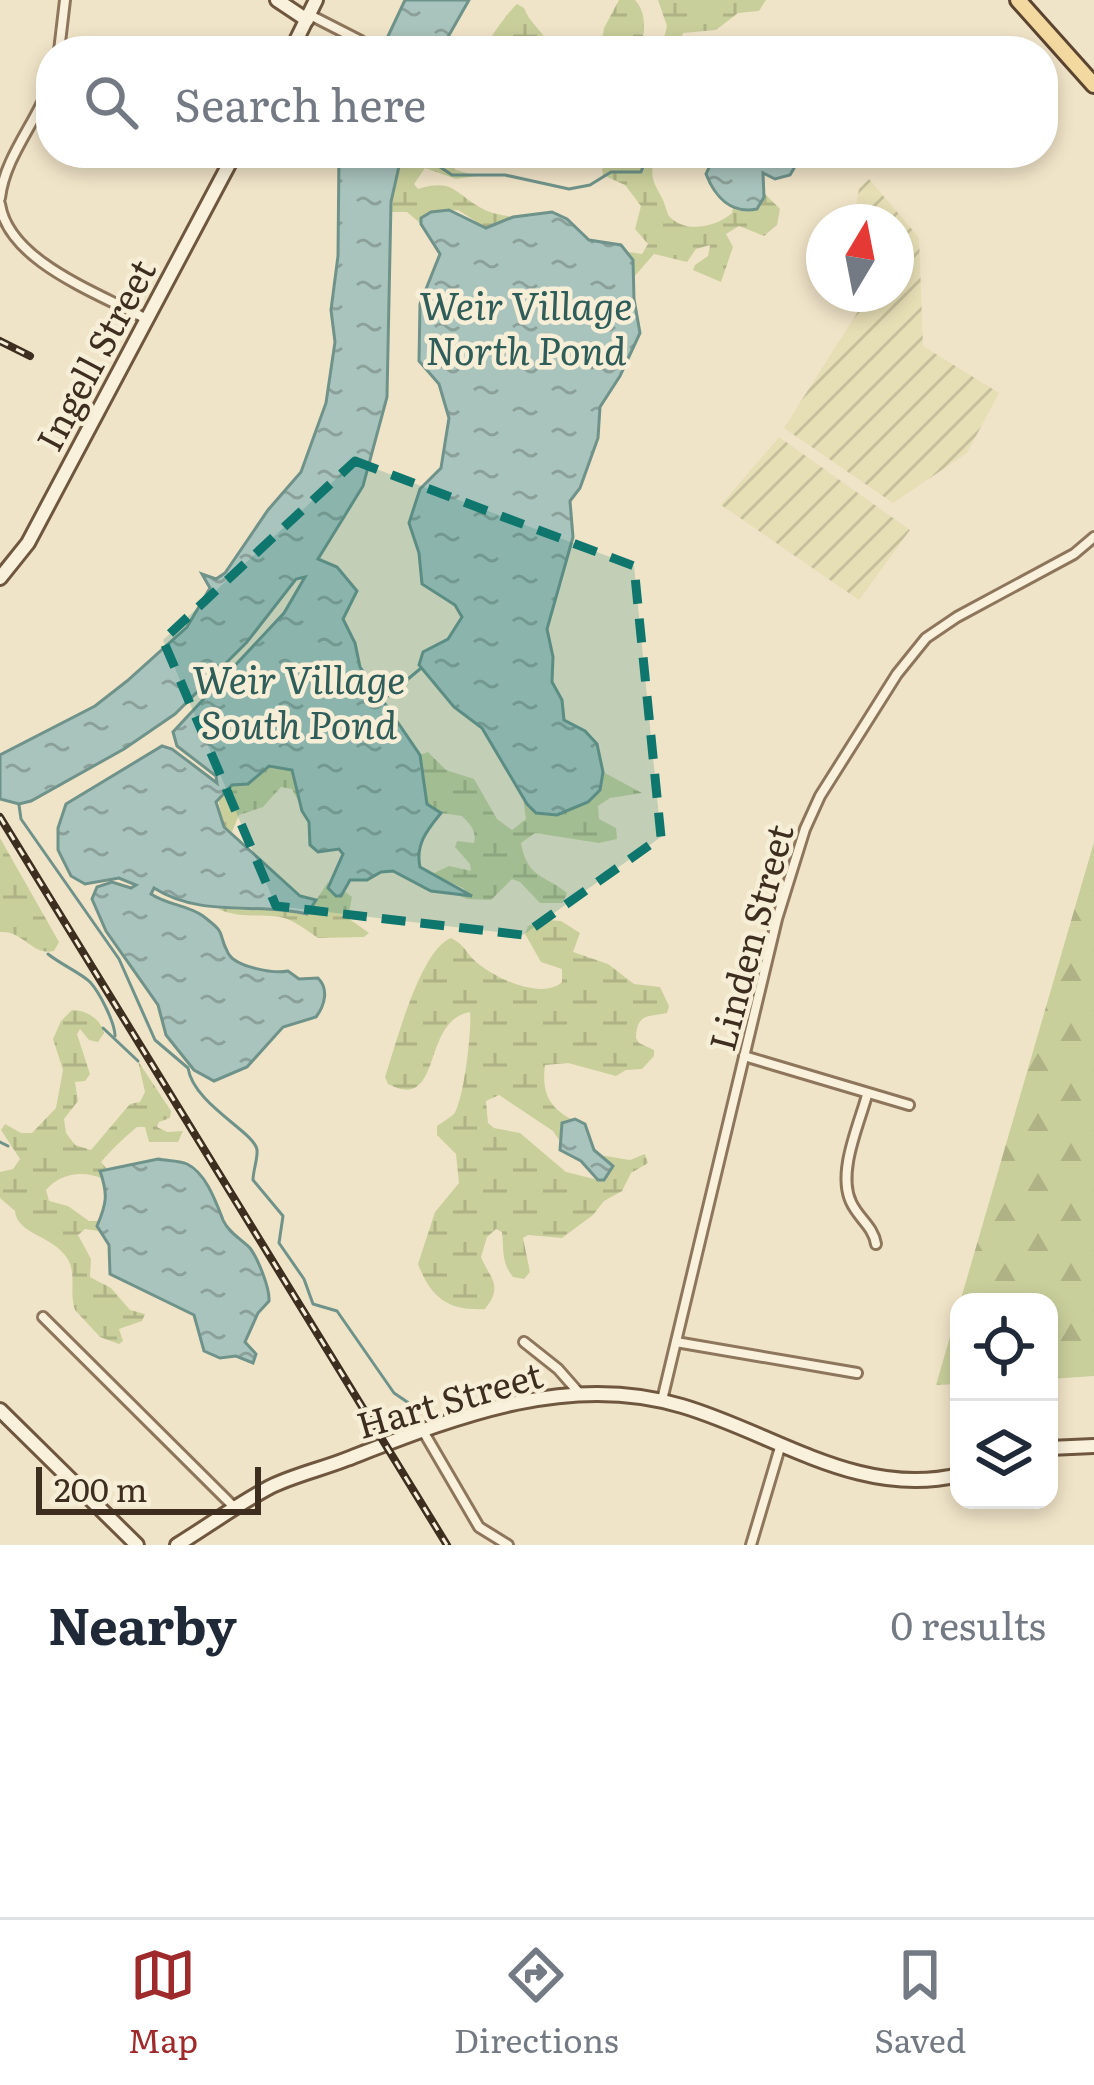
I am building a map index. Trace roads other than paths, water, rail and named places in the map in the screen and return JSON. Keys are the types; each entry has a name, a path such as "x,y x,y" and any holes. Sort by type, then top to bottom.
{"main road":[{"path":"278,0 309,17"},
{"path":"299,36 316,0"},
{"path":"1018,0 1050,36"},
{"path":"1058,45 1094,85"},
{"name":"Ingell Street","path":"0,578 28,543 227,168"},
{"name":"Hart Street","path":"177,1545 276,1484 517,1402 580,1394 662,1400 878,1479 950,1476"},
{"path":"0,1410 129,1543"},
{"path":"1058,1448 1094,1446"}],"street":[{"path":"61,36 65,0"},
{"path":"309,17 350,36"},
{"path":"36,117 8,166 0,201 5,226 25,251 146,319"},
{"name":"Linden Street","path":"662,1400 778,919 810,817 918,647 946,623 1075,554 1094,537"},
{"path":"744,1056 909,1105"},
{"path":"867,1095 847,1189 855,1210 874,1232 876,1244"},
{"path":"43,1317 235,1508"},
{"path":"524,1342 580,1394"},
{"path":"676,1342 857,1373"},
{"path":"423,1431 479,1526 508,1545"},
{"path":"751,1545 781,1444"}],"water":[{"path":"405,0 469,0 449,36 388,36"},
{"name":"Weir Village South Pond","path":"339,168 399,168 391,202 387,397 363,486 318,559 337,567 357,591 343,619 360,667 420,755 427,804 441,813 421,844 420,867 472,896 431,891 393,871 350,880 341,896 336,896 328,888 343,854 339,849 318,852 310,845 309,822 292,770 269,766 248,784 232,785 216,802 224,827 300,896 316,900 307,914 191,903 154,888 151,894 203,916 219,930 228,953 238,962 288,971 299,979 318,978 324,997 316,1017 283,1027 247,1067 214,1081 194,1070 166,1035 158,1005 106,931 92,899 97,887 112,882 136,885 119,878 85,884 71,876 58,850 58,828 66,804 162,746 217,783 216,776 177,746 173,732 284,613 305,577 296,579 247,642 175,714 124,749 19,804 0,799 0,755 95,706 187,627 210,588 202,574 216,579 225,573 301,472 326,403 335,342 331,310 338,256"},
{"path":"709,168 794,168 790,175 775,179 763,173 764,197 757,209 748,210 725,202 706,174"},
{"name":"Weir Village North Pond","path":"449,210 486,228 513,217 552,212 589,240 621,245 633,260 640,333 600,407 598,438 580,488 570,501 573,537 547,629 552,682 562,700 564,720 597,744 603,772 600,790 588,802 557,815 536,813 527,804 482,728 454,707 419,665 423,652 448,639 462,617 455,605 422,584 409,523 420,489 441,468 449,418 439,384 419,361 420,304 440,254 421,218"},
{"path":"575,1119 585,1124 594,1150 613,1166 604,1180 560,1150 562,1123"},
{"path":"158,1159 184,1163 200,1174 225,1224 250,1248 260,1266 269,1301 245,1342 256,1354 253,1363 204,1351 194,1315 110,1274 109,1245 97,1226 105,1199 100,1171"}],"waterway":[{"path":"442,168 452,175 505,175 569,189 590,185 611,172 641,172 642,168"},
{"path":"384,699 420,669"},
{"path":"19,805 21,819 119,959 155,1040 188,1068 201,1094 254,1143 253,1180 283,1216 279,1243 304,1279 313,1304 337,1311 394,1393 419,1410"},
{"path":"48,954 90,982 115,1036"},
{"path":"103,1028 138,1061"},
{"path":"0,1142 8,1146"}],"railway":[{"path":"0,341 30,356"},
{"path":"0,817 447,1545"}]}
